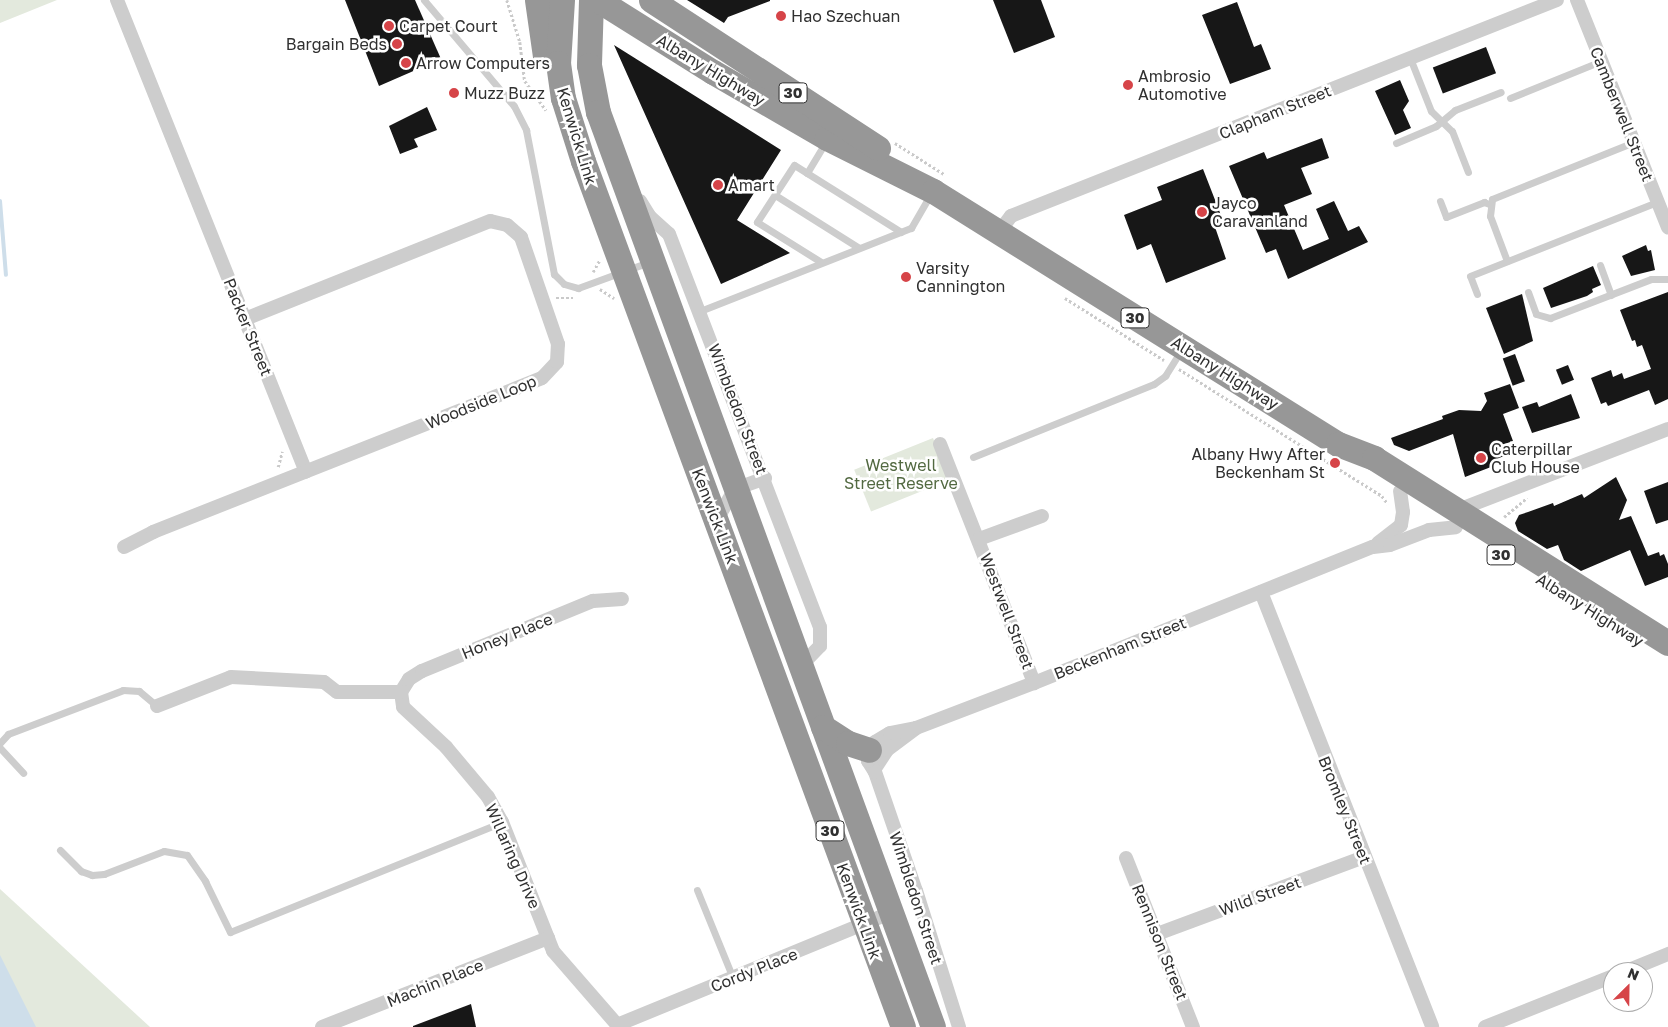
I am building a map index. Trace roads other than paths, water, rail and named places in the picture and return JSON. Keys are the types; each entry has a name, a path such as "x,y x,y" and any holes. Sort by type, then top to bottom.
{"highway":[{"path":"537,0 545,56 563,98"},
{"name":"Kenwick Link","path":"562,0 558,55 563,98 624,273 717,519 863,925 903,1027"},
{"name":"Kenwick Link","path":"591,0 589,65 598,112 890,914 933,1027"},
{"name":"Albany Highway","path":"598,0 713,72 827,138 943,185"},
{"name":"Albany Highway","path":"651,0 890,156 943,185 999,232 1177,356 1338,444 1374,458 1457,519 1668,659"},
{"name":"Albany Highway","path":"1338,444 1397,501 1457,519 1668,642"},
{"path":"823,727 872,760"}],"street":[{"name":"Packer Street","path":"117,0 306,472"},
{"name":"Clapham Street","path":"999,232 1011,216 1557,0"},
{"name":"Camberwell Street","path":"1576,0 1668,228"},
{"name":"Wimbledon Street","path":"615,160 630,176 644,210 669,234 822,633 820,646 801,666"},
{"name":"Woodside Loop","path":"245,319 490,221 507,225 521,237 558,344 556,362 542,378 306,472"},
{"name":"Beckenham Street","path":"872,760 884,736 916,728 1373,547 1390,545 1429,530 1668,429"},
{"name":"Westwell Street","path":"940,444 1034,682"},
{"path":"124,547 153,532 306,472"},
{"path":"717,519 735,488 764,478"},
{"name":"Beckenham Street","path":"1373,547 1401,525 1403,512 1397,501"},
{"name":"Westwell Street","path":"979,540 1042,516"},
{"name":"Bromley Street","path":"1262,592 1364,858 1432,1027"},
{"name":"Honey Place","path":"401,692 409,679 422,671 593,601 622,599"},
{"path":"157,706 183,693 241,676 324,682 337,692 401,692"},
{"name":"Willaring Drive","path":"401,692 403,707 466,768 502,822 553,951 618,1026"},
{"path":"872,760 916,728"},
{"name":"Wimbledon Street","path":"872,760 959,1027"},
{"name":"Rennison Street","path":"1126,858 1193,1027"},
{"name":"Wild Street","path":"1157,934 1364,858"},
{"name":"Cordy Place","path":"618,1026 890,914"},
{"name":"Machin Place","path":"322,1027 548,938"},
{"path":"1648,962 1668,954"},
{"path":"1485,1027 1603,980"}],"lane":[{"path":"424,0 514,106 526,130 554,274 564,284 578,288 624,273 651,261"},
{"path":"1410,58 1431,111 1452,131 1468,172"},
{"path":"1510,98 1601,61"},
{"path":"1396,143 1436,126 1454,110 1500,92"},
{"path":"807,173 827,138"},
{"path":"1489,204 1499,196 1634,142"},
{"path":"821,262 757,222 794,165 901,232"},
{"path":"700,311 911,228 943,185"},
{"path":"775,195 859,248"},
{"path":"1440,201 1446,217 1484,202 1489,204"},
{"path":"1477,294 1470,276 1657,202"},
{"path":"1489,204 1490,216 1508,261"},
{"path":"1600,265 1611,295"},
{"path":"1528,292 1536,314 1543,318 1651,279 1668,279"},
{"path":"973,457 1154,384 1177,356"},
{"path":"0,743 8,734 123,690 139,691 157,706"},
{"path":"0,748 23,773"},
{"path":"60,850 81,871 92,876 104,874 164,851 187,855 205,882 230,932 502,822"},
{"path":"697,890 733,978"}],"water":[{"path":"0,955 36,1027 0,1027"}],"waterway":[{"path":"0,201 6,275"}],"place":[{"name":"Hao Szechuan","path":"781,16"},
{"name":"Carpet Court","path":"389,26"},
{"name":"Bargain Beds","path":"397,44"},
{"name":"Arrow Computers","path":"406,63"},
{"name":"Ambrosio Automotive","path":"1128,85"},
{"name":"Muzz Buzz","path":"454,93"},
{"name":"Amart","path":"718,185"},
{"name":"Jayco Caravanland","path":"1202,212"},
{"name":"Varsity Cannington","path":"906,277"},
{"name":"Caterpillar Club House","path":"1481,458"},
{"name":"Albany Hwy After Beckenham St","path":"1335,463"}],"park label":[{"name":"Westwell Street Reserve","path":"901,474"}]}
